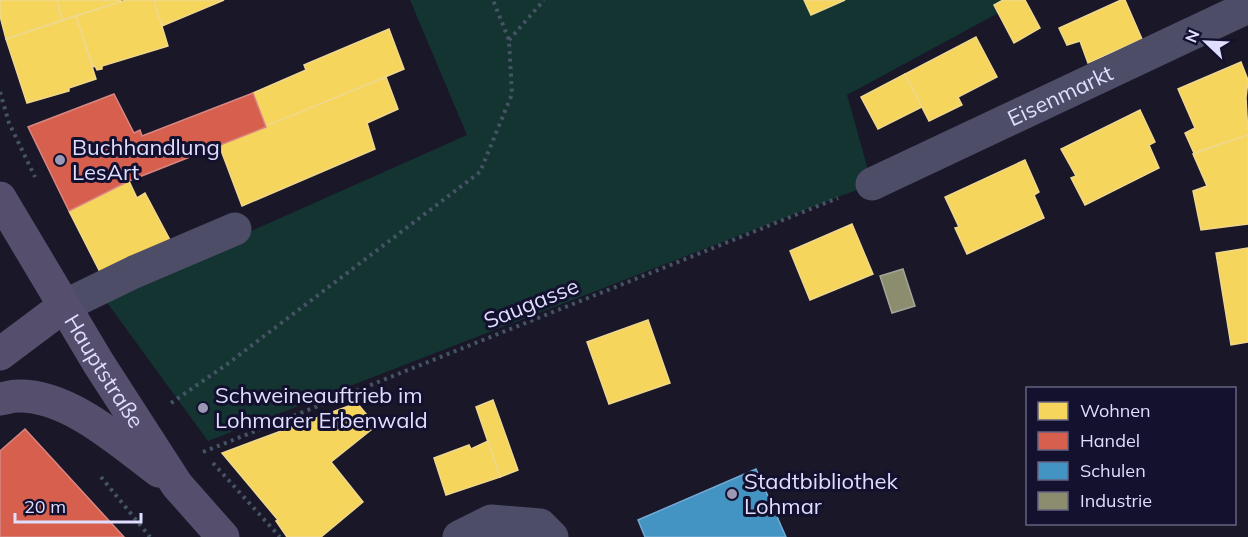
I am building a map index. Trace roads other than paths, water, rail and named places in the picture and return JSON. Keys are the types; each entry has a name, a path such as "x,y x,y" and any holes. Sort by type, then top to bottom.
{"main road":[{"name":"Hauptstraße","path":"0,198 64,306 177,485 214,534"},
{"path":"0,354 64,306"},
{"path":"0,399 18,396 53,402 91,419 177,485"}],"lane":[{"name":"Eisenmarkt","path":"872,184 1248,7"},
{"path":"64,306 134,272 235,229"},
{"path":"459,537 491,521 540,525 552,537"}],"place":[{"name":"Buchhandlung LesArt","path":"60,160"},
{"name":"Schweineauftrieb im Lohmarer Erbenwald","path":"203,408"},
{"name":"Stadtbibliothek Lohmar","path":"732,494"}]}
